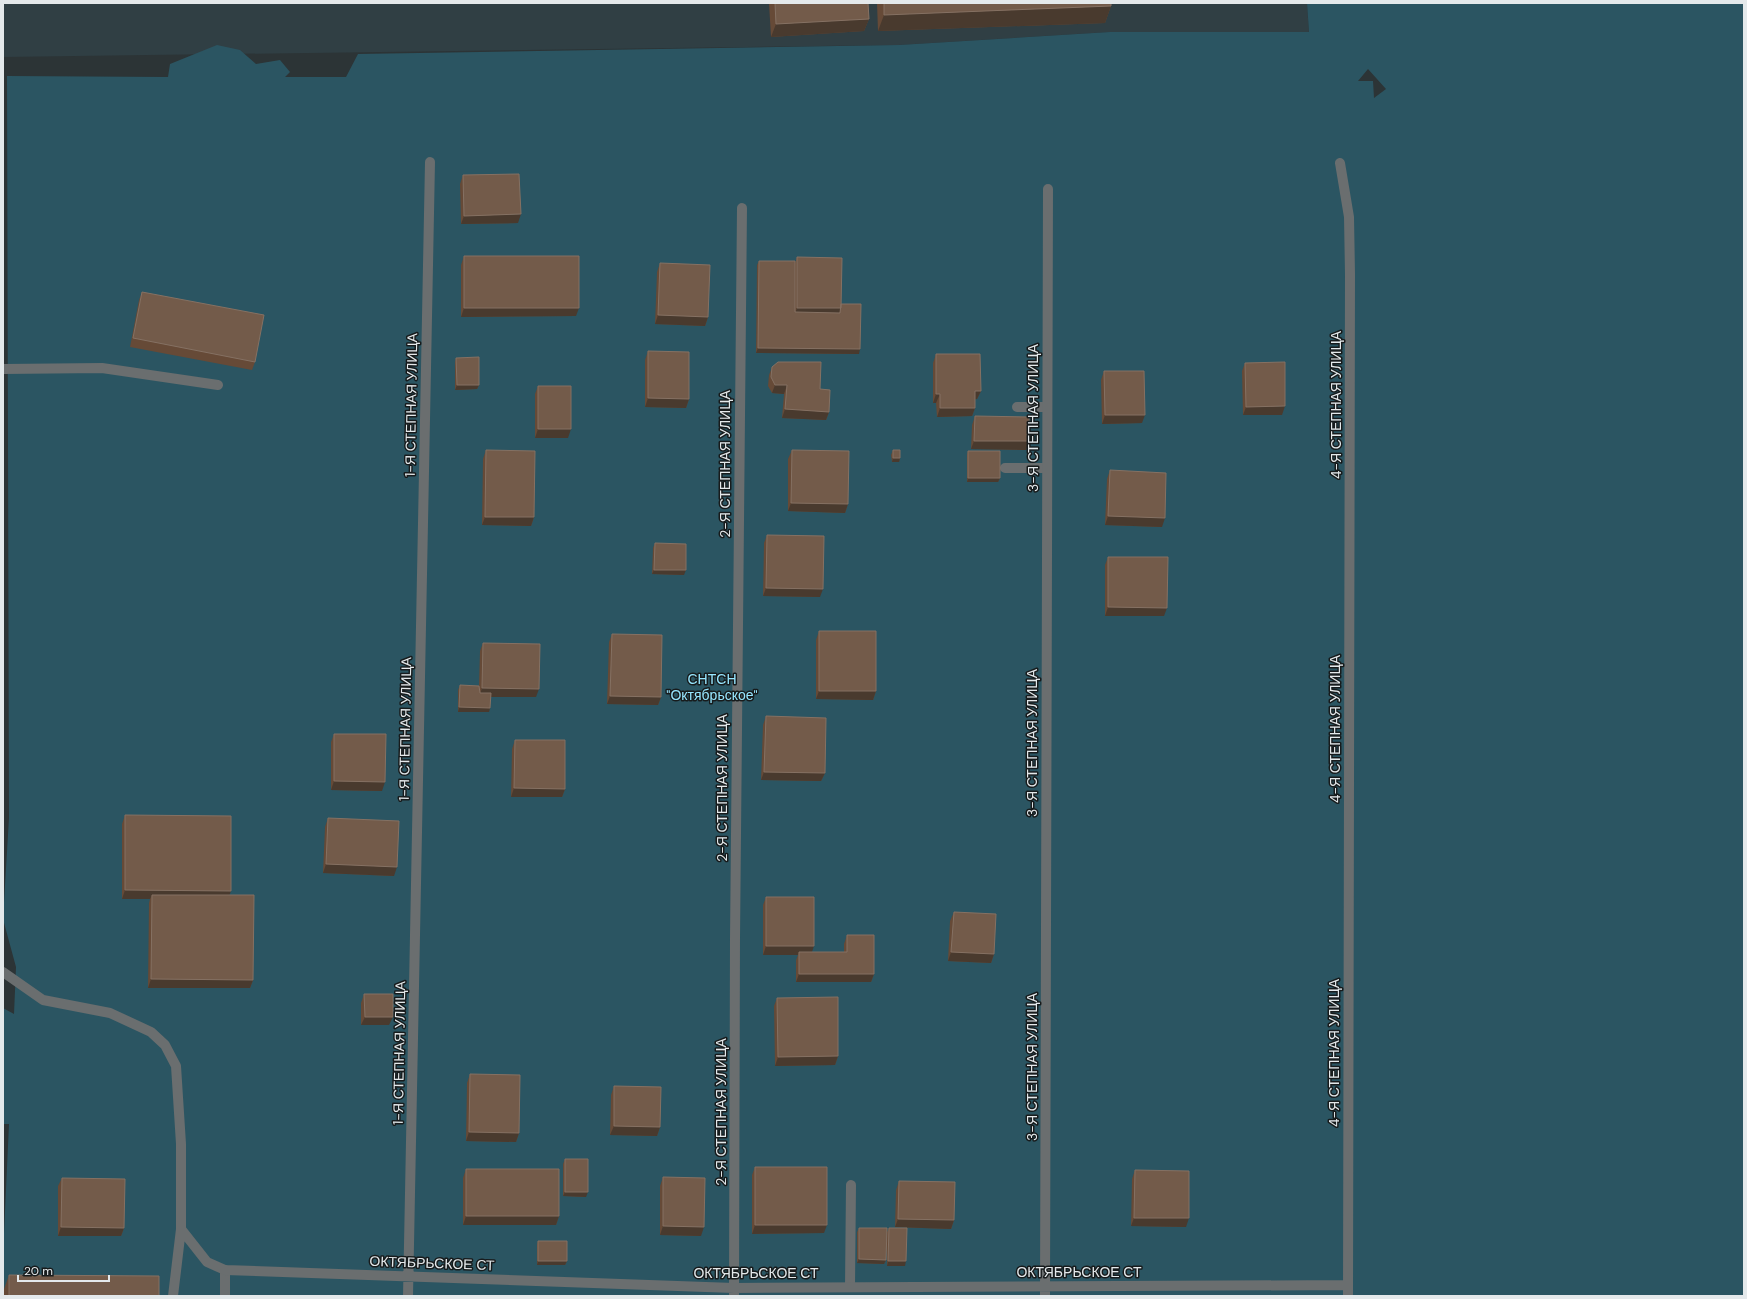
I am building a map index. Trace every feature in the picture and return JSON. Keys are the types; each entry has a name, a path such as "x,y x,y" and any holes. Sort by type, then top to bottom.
{"street":[{"name":"1-Я СТЕПНАЯ УЛИЦА","path":"408,1296 407,1276 430,162"},
{"name":"4-Я СТЕПНАЯ УЛИЦА","path":"1340,163 1349,217 1350,274 1348,1296"},
{"name":"3-Я СТЕПНАЯ УЛИЦА","path":"1045,1291 1046,468 1048,189"},
{"name":"2-Я СТЕПНАЯ УЛИЦА","path":"734,1292 735,930 742,208"},
{"path":"3,369 102,368 218,385"},
{"path":"1017,407 1047,407"},
{"path":"1004,468 1046,468"},
{"path":"3,972 43,1000 110,1014 151,1032 165,1045 176,1066 182,1144 181,1229 173,1296"},
{"path":"850,1287 852,1185"},
{"name":"ОКТЯБРЬСКОЕ СТ","path":"181,1229 207,1262 225,1270 407,1276 734,1292 850,1287 1045,1291 1348,1285"},
{"path":"225,1270 225,1296"}],"shaded area":[{"path":"3,3 1307,3 1309,32 1110,32 899,45 3,57"}],"green space":[{"name":"СНТСН \"Октябрьское\"","path":"1307,3 1744,3 1744,1296 3,1296 3,1255 9,1124 3,1124 3,1008 14,1014 16,967 3,919 9,818 7,76 168,77 170,64 217,45 240,50 256,64 280,60 290,72 285,77 346,77 358,54 899,45 1110,32 1309,32","holes":["1368,69 1386,89 1374,98 1373,81 1358,81"]}],"building":[{"path":"775,3 868,3 869,19 776,24"},
{"path":"884,3 1111,3 1111,6 884,15"},
{"path":"519,174 521,214 464,216 463,175"},
{"path":"464,256 579,256 579,308 464,308"},
{"path":"797,257 842,258 841,308 797,308"},
{"path":"759,261 795,261 795,312 840,313 841,304 861,304 860,349 758,348"},
{"path":"660,263 710,265 708,317 658,315"},
{"path":"142,292 264,315 255,362 133,338"},
{"path":"648,351 689,352 689,399 648,398"},
{"path":"936,354 980,354 981,391 975,391 975,408 940,408 940,394 936,394"},
{"path":"479,357 479,385 457,385 456,358"},
{"path":"778,362 821,362 820,389 830,390 829,412 785,409 787,385 775,385 771,377 772,367"},
{"path":"1285,362 1285,406 1246,407 1245,363"},
{"path":"1104,371 1144,371 1145,415 1105,415"},
{"path":"538,386 571,386 571,429 538,429"},
{"path":"975,416 1029,417 1029,441 974,441"},
{"path":"486,450 535,451 534,517 485,517"},
{"path":"792,450 849,451 848,504 791,503"},
{"path":"893,450 900,450 900,458 893,458"},
{"path":"968,451 1000,451 1000,478 968,478"},
{"path":"1110,470 1166,473 1165,518 1108,516"},
{"path":"767,535 824,536 823,589 766,588"},
{"path":"655,543 686,544 686,570 654,570"},
{"path":"1108,557 1168,557 1167,608 1108,607"},
{"path":"819,631 876,631 876,691 819,691"},
{"path":"612,634 662,635 661,697 610,696"},
{"path":"483,643 540,644 539,689 482,688"},
{"path":"460,685 479,686 480,693 491,693 490,708 459,707"},
{"path":"766,716 826,718 825,773 764,772"},
{"path":"334,734 386,734 385,782 334,781"},
{"path":"515,740 565,740 565,789 514,788"},
{"path":"125,815 231,816 231,891 125,890"},
{"path":"328,818 399,821 397,867 326,864"},
{"path":"152,895 254,895 253,980 151,979"},
{"path":"766,897 814,897 814,946 766,946"},
{"path":"954,912 996,914 994,954 951,952"},
{"path":"847,935 874,935 874,974 799,974 799,952 847,952"},
{"path":"364,994 393,994 393,1017 365,1017"},
{"path":"838,997 838,1056 778,1057 777,998"},
{"path":"470,1074 520,1075 519,1133 469,1132"},
{"path":"614,1086 661,1087 660,1127 614,1126"},
{"path":"565,1159 588,1159 588,1192 565,1192"},
{"path":"755,1167 827,1167 827,1225 755,1225"},
{"path":"466,1169 559,1169 559,1216 466,1216"},
{"path":"1135,1170 1189,1171 1189,1218 1134,1218"},
{"path":"663,1177 705,1178 704,1227 663,1226"},
{"path":"62,1178 125,1179 124,1228 61,1227"},
{"path":"899,1181 955,1182 954,1220 898,1219"},
{"path":"859,1228 887,1228 886,1260 859,1259"},
{"path":"889,1228 907,1228 906,1261 888,1261"},
{"path":"538,1241 567,1241 567,1261 538,1261"},
{"path":"9,1275 159,1276 159,1296 9,1296"}]}
